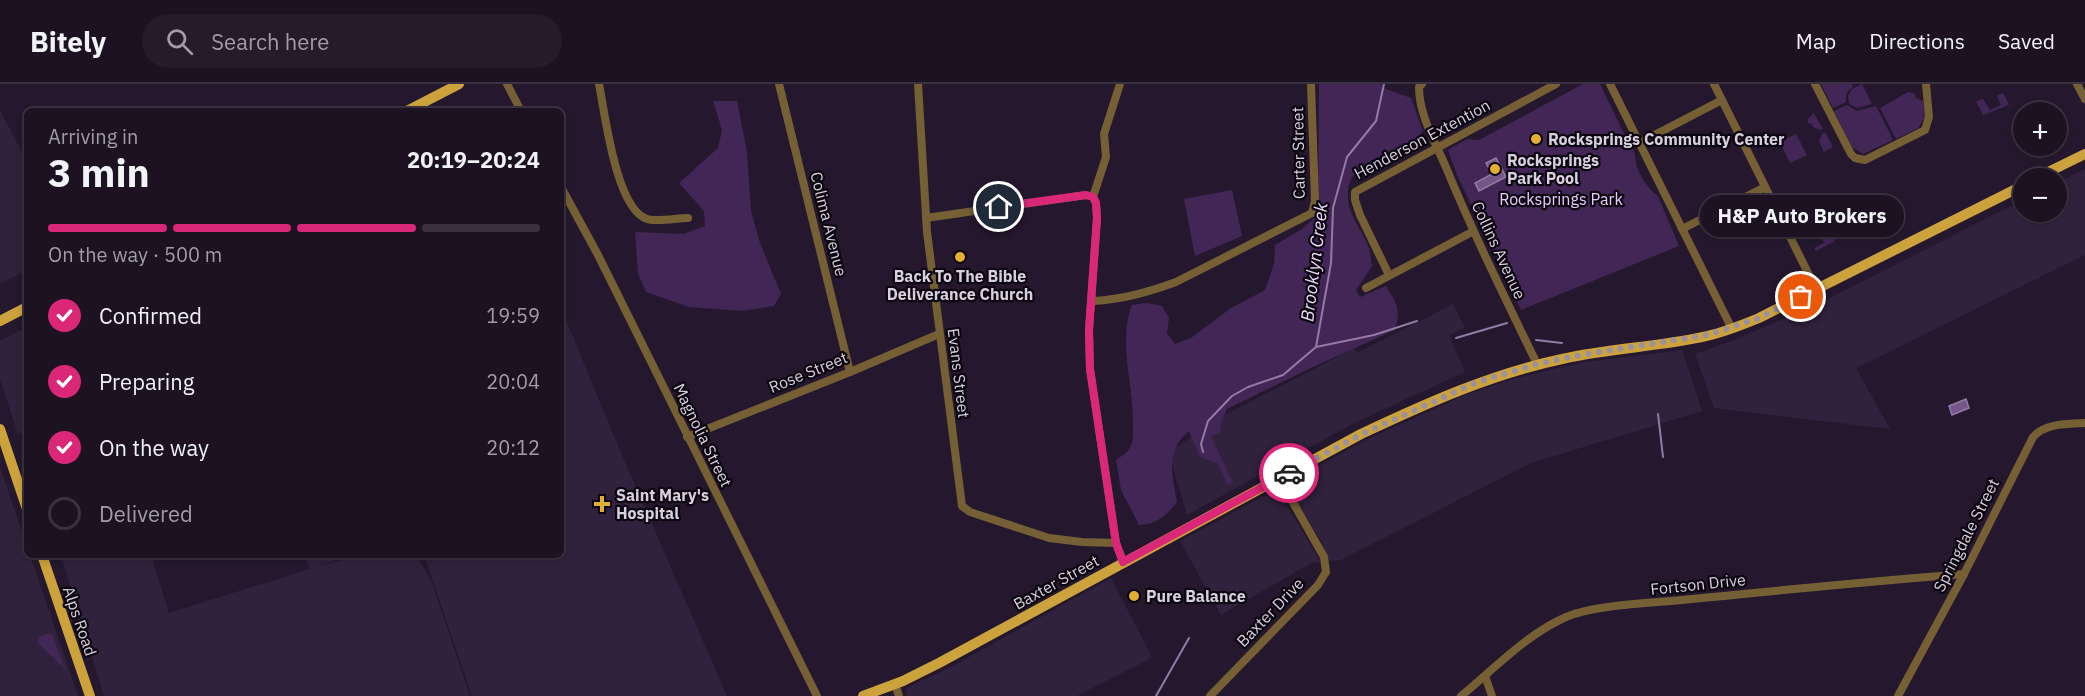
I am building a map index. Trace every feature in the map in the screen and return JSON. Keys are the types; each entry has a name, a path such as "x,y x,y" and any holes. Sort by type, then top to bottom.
{"main road":[{"path":"413,108 459,84"},
{"path":"2056,168 2085,154"},
{"name":"Baxter Street","path":"863,696 895,684 961,652 1279,478 1417,408 1475,383 1537,364 1590,353 1695,338 1732,329 1759,318 2013,190"},
{"path":"0,321 24,309"},
{"path":"0,429 24,500"},
{"name":"Alps Road","path":"43,558 90,696"}],"street":[{"path":"507,84 519,108"},
{"path":"599,84 618,178 624,195 634,211 648,220 688,218"},
{"name":"Colima Avenue","path":"779,84 850,372"},
{"name":"Evans Street","path":"918,84 926,218 960,497 964,508 970,513 1049,538 1116,543"},
{"path":"1120,84 1104,134 1106,157 1093,197 1096,203 1097,218 1089,339 1090,369 1116,543 1123,562"},
{"name":"Carter Street","path":"1092,301 1153,291 1176,282 1312,213 1315,201 1311,84"},
{"name":"Collins Avenue","path":"1422,84 1419,87 1419,99 1438,148 1473,232 1537,364"},
{"name":"Henderson Extention","path":"1389,275 1360,215 1355,192 1556,84"},
{"path":"1610,84 1732,329"},
{"path":"1714,84 1816,289"},
{"path":"1815,84 1851,154 1855,158 1865,160 1925,130 1929,117 1926,84"},
{"path":"2077,84 2085,99"},
{"path":"1639,143 1722,100"},
{"path":"1682,229 1765,187"},
{"name":"Magnolia Street","path":"564,193 598,255 817,696"},
{"path":"926,218 1086,195 1093,197"},
{"path":"1366,288 1473,232"},
{"name":"Rose Street","path":"687,436 850,372 939,334"},
{"name":"Springdale Street","path":"1898,696 2036,434 2049,427 2085,423"},
{"name":"Baxter Drive","path":"1210,696 1318,585 1326,572 1324,557 1279,478"},
{"name":"Fortson Drive","path":"1461,696 1530,639 1552,624 1587,611 1964,574"},
{"path":"1485,676 1492,696"},
{"path":"895,684 899,696"}],"shaded area":[{"path":"0,110 24,156 24,272 0,284"},
{"name":"Rocksprings Park Pool","path":"1496,158 1506,177 1479,191 1475,183 1492,174 1486,163"},
{"path":"2085,169 2085,255 1856,368 1890,429 1714,408 1695,354 1737,339 1820,303 2013,205 2013,222 2067,222 2067,178"},
{"path":"1453,304 1465,328 1449,335 1465,372 1352,424 1187,515 1169,452 1225,415 1354,348 1357,353"},
{"name":"Saint Mary's Hospital","path":"564,315 621,453 727,696 472,696 425,558 564,558"},
{"path":"24,329 24,431 18,434 0,379 0,341"},
{"path":"1682,350 1702,411 1531,463 1341,560 1329,561 1322,543 1289,489 1291,481 1366,440 1465,395 1517,378 1585,362"},
{"path":"1966,399 1969,408 1952,415 1949,406"},
{"path":"0,467 24,538 24,558 31,558 78,696 0,696"},
{"path":"1274,491 1279,492 1321,562 1311,563 1221,615 1180,541"},
{"path":"62,558 152,558 169,613 310,569 304,558 342,558 316,567 349,558 418,558 431,580 470,696 104,696"},
{"path":"1111,578 1152,657 1142,663 1077,696 906,696 907,688 912,685 949,668"}],"green space":[{"path":"1319,84 1381,84 1386,89 1411,98 1423,131 1414,140 1366,164 1356,172 1350,183 1348,197 1353,217 1369,248 1372,266 1356,290 1360,297 1386,286 1397,307 1398,317 1395,330 1227,409 1220,432 1211,437 1233,482 1228,485 1217,463 1200,457 1189,431 1181,439 1173,455 1172,473 1177,502 1161,518 1139,525 1121,490 1116,460 1129,450 1133,438 1126,348 1126,333 1132,305 1147,303 1162,306 1169,318 1167,333 1175,344 1191,338 1231,308 1265,290 1274,264 1275,245 1302,229 1318,215"},
{"name":"Rocksprings Park","path":"1583,84 1600,84 1632,147 1639,172 1658,196 1679,246 1521,310 1457,175 1448,150 1467,139 1479,140"},
{"path":"1821,84 1851,84 1853,86 1846,94 1846,102 1833,108"},
{"path":"1862,84 1872,104 1857,108 1849,104 1848,96 1852,89"},
{"path":"1908,92 1915,94 1916,98 1923,101 1925,117 1918,128 1896,139 1880,108"},
{"path":"2003,93 2009,105 1983,115 1976,101 1983,99 1990,110 2001,105 1997,96"},
{"path":"713,101 737,101 747,152 751,211 760,243 781,294 774,306 742,311 689,307 646,292 638,274 635,232 683,234 705,226 704,211 679,183 718,148 722,130"},
{"path":"1847,105 1857,111 1876,106 1893,140 1863,154 1852,147 1834,111"},
{"path":"1814,113 1823,129 1820,130 1813,127 1811,123 1809,124 1807,120"},
{"path":"1825,132 1833,147 1824,152 1819,141"},
{"path":"1796,134 1807,155 1790,163 1780,142"},
{"path":"1232,190 1242,236 1195,256 1184,199"},
{"path":"1816,204 1826,223 1817,228 1807,209"},
{"path":"1861,212 1867,224 1837,240 1829,225 1838,220 1845,233 1856,227 1851,217"},
{"path":"1827,225 1835,241 1816,251 1814,248 1824,243 1818,229"},
{"path":"51,633 66,670 37,642 40,636"}],"waterway":[{"name":"Brooklyn Creek","path":"1316,347 1331,263 1333,208 1347,157 1376,121 1384,84"},
{"path":"1203,452 1201,444 1208,421 1232,396 1248,387 1283,375 1316,347 1374,335 1417,321"},
{"path":"1456,338 1507,323"},
{"path":"1536,340 1562,343"},
{"path":"1658,414 1663,457"},
{"name":"Brooklyn Creek","path":"1156,696 1189,638"}],"way so far":[{"path":"1289,473 1362,434 1475,383 1537,364 1627,347 1683,340 1732,329 1801,297"}],"place":[{"name":"Rocksprings Community Center","path":"1536,139"},
{"name":"Rocksprings Park Pool","path":"1495,169"},
{"name":"Back To The Bible Deliverance Church","path":"960,257"},
{"name":"H&P Auto Brokers","path":"1801,297"},
{"name":"Saint Mary's Hospital","path":"602,504"},
{"name":"Pure Balance","path":"1134,596"}],"route":[{"path":"999,207 1086,195 1090,195 1095,200 1097,218 1089,330 1090,369 1116,543 1123,562 1289,473"}]}
